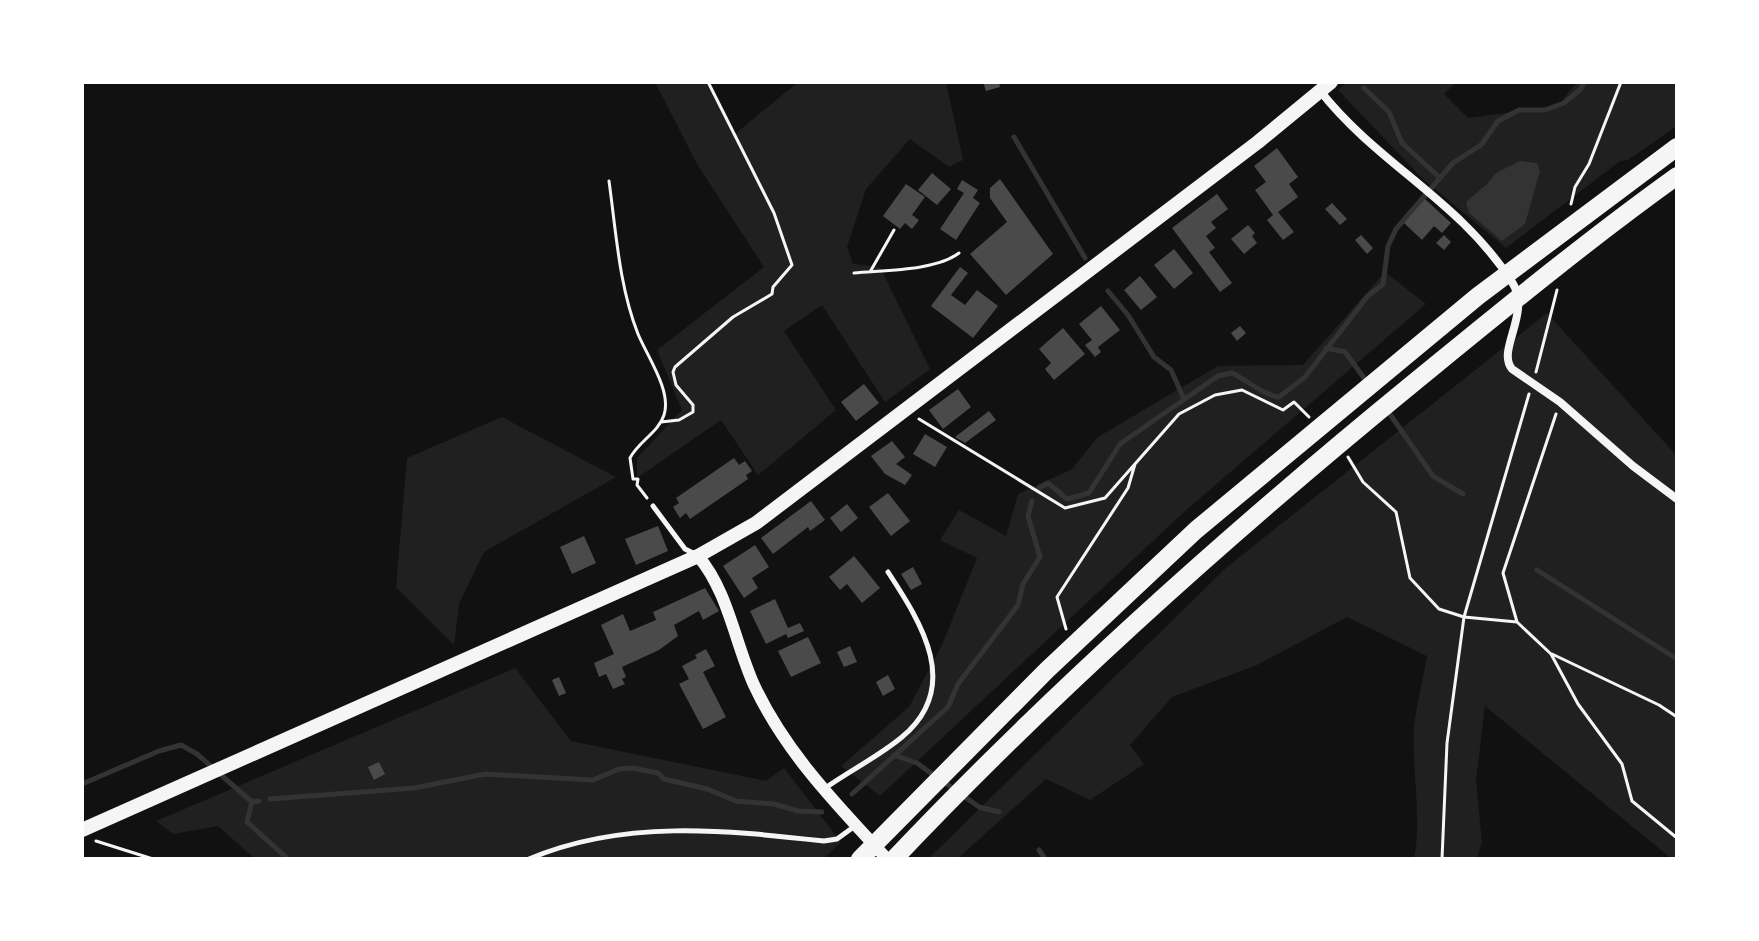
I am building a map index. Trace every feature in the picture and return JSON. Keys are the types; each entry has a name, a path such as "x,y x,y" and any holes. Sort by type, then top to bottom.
{"highway":[{"path":"860,859 1025,692 1196,530 1478,296 1677,147"},
{"path":"894,859 1211,552 1495,316 1677,176"}],"main road":[{"path":"88,835 194,780 698,556 756,523 1326,87"}],"street":[{"path":"1326,87 1341,118 1472,229 1515,286 1520,310 1507,353 1508,365 1560,402 1633,466 1677,499"},
{"path":"698,556 726,607 740,652 769,714 789,746 824,790 887,859"}],"lane":[{"path":"653,506 685,549 698,556"},
{"path":"824,790 903,736 924,714 931,698 934,673 928,642 888,572"},
{"path":"529,859 570,844 618,835 690,830 824,841 837,839 856,825"}],"path":[{"path":"661,422 684,418 691,415 694,409 680,392 674,377 675,367 733,317 772,294 773,287 792,265 774,213 708,82"},
{"path":"609,181 630,307 644,349 660,379 665,401 661,422 630,458 633,479 638,479 637,485 653,506"},
{"path":"870,272 894,230"},
{"path":"854,273 950,260 959,253"},
{"path":"1442,859 1447,743 1464,617 1528,398"},
{"path":"1560,402 1503,573 1517,622 1551,654 1659,705 1677,717"},
{"path":"904,410 1065,508 1105,498 1135,462"},
{"path":"1464,617 1517,622"},
{"path":"1551,654 1578,704 1622,764 1632,801 1677,838"},
{"path":"88,835 153,859"}],"shaded area":[{"path":"655,82 705,82 735,134 798,82 946,82 963,160 949,167 910,139 866,189 847,247 853,264 880,267 930,369 885,402 822,305 784,331 836,410 758,475 721,420 637,478 637,458 682,410 657,350 764,267 697,164"},
{"path":"1347,82 1456,82 1444,94 1468,118 1558,106 1577,82 1677,82 1677,126 1628,160 1620,161 1506,248 1423,179 1338,90"},
{"path":"1520,161 1537,163 1540,171 1525,224 1502,241 1469,213 1466,202 1496,173"},
{"path":"1385,272 1426,304 1184,512 880,796 841,766 909,707 942,645 977,558 940,540 959,510 1006,536 1018,494 1072,469 1098,437 1218,366 1303,365"},
{"path":"1547,313 1677,456 1677,859 1672,859 1485,706 1476,781 1482,842 1477,859 1414,859 1417,828 1414,729 1427,656 1347,617 1257,665 1172,697 1130,745 1144,764 1090,800 1046,779 957,859 928,859 1227,567"},
{"path":"502,417 616,477 484,552 459,604 454,645 396,587 407,458"},
{"path":"515,668 571,741 766,781 784,768 841,842 823,859 552,859 549,856 542,859 255,859 218,826 173,834 156,821"}],"building":[{"path":"983,82 999,82 1000,87 986,91"},
{"path":"1277,148 1298,177 1289,184 1298,197 1278,212 1294,232 1283,240 1267,220 1273,215 1255,190 1266,182 1254,166"},
{"path":"932,173 951,189 937,205 918,190"},
{"path":"1000,179 1053,254 1006,295 970,254 1007,222 990,198 990,188"},
{"path":"962,180 978,190 973,198 980,203 956,240 940,229 964,193 957,189"},
{"path":"906,184 925,197 912,215 919,220 912,229 905,223 900,229 883,216"},
{"path":"1217,194 1228,209 1211,222 1216,228 1206,236 1215,248 1209,252 1232,283 1220,292 1172,228"},
{"path":"1425,199 1451,223 1442,233 1434,226 1422,240 1404,223"},
{"path":"1332,203 1347,219 1340,225 1325,209"},
{"path":"1248,225 1255,233 1252,236 1257,243 1244,254 1231,239"},
{"path":"1361,235 1373,248 1367,254 1355,240"},
{"path":"1444,235 1451,242 1444,250 1436,243"},
{"path":"1174,249 1193,273 1174,289 1154,265"},
{"path":"960,267 968,273 951,295 965,305 977,290 998,306 973,338 931,306"},
{"path":"1140,276 1157,297 1141,310 1124,290"},
{"path":"1101,306 1120,330 1098,347 1101,352 1095,357 1085,345 1092,340 1079,324"},
{"path":"1240,326 1246,333 1237,341 1231,333"},
{"path":"1063,328 1085,354 1054,380 1045,369 1051,363 1039,349"},
{"path":"864,384 879,403 856,421 841,402"},
{"path":"958,389 971,407 943,429 929,410"},
{"path":"989,411 996,420 965,443 955,437"},
{"path":"925,434 947,447 935,467 913,454"},
{"path":"892,441 905,457 896,464 912,475 905,485 885,474 871,456"},
{"path":"734,458 739,465 745,461 752,471 746,475 748,479 690,519 686,513 680,518 673,507 679,503 676,498"},
{"path":"888,493 910,521 891,536 869,507"},
{"path":"811,501 825,520 810,531 808,527 773,554 761,538"},
{"path":"847,504 858,518 841,532 830,518"},
{"path":"658,526 668,551 636,565 625,539"},
{"path":"584,536 596,563 572,574 560,547"},
{"path":"755,545 769,567 752,578 758,588 744,598 723,566"},
{"path":"854,556 880,588 862,603 847,584 840,590 829,577"},
{"path":"913,567 922,584 911,590 901,574"},
{"path":"705,588 719,611 703,620 699,611 674,625 678,636 659,650 622,667 625,684 613,689 606,674 599,677 594,663 614,654 601,625 623,614 630,631 656,620 653,612"},
{"path":"775,599 788,628 800,623 804,631 788,638 786,634 766,644 750,611"},
{"path":"808,637 821,663 791,677 778,651"},
{"path":"850,646 857,662 844,667 837,652"},
{"path":"706,649 715,666 703,672 726,717 703,729 679,684 689,679 682,666"},
{"path":"888,675 895,689 883,696 876,682"},
{"path":"559,677 566,693 559,696 552,680"},
{"path":"379,762 385,774 374,780 368,767"}],"waterway":[{"path":"1039,488 1048,483 1067,499 1089,493 1120,444 1218,376 1232,373 1279,397 1305,377 1367,297 1383,284 1388,246 1396,229 1453,163 1481,145 1498,121 1519,110 1545,110 1564,103 1581,89 1584,82"},
{"path":"1364,88 1389,112 1402,143 1439,177"},
{"path":"1014,137 1085,258"},
{"path":"1108,291 1128,315 1154,357 1171,370 1184,399"},
{"path":"1326,348 1345,352 1367,382"},
{"path":"1387,410 1433,476 1463,494"},
{"path":"852,794 948,707 958,684 1018,605 1023,584 1040,557 1028,516 1032,501"},
{"path":"1537,570 1677,659"},
{"path":"82,784 159,751 181,745 197,754 252,802 259,801"},
{"path":"894,755 917,763 936,777"},
{"path":"270,799 414,788 485,774 593,780 619,769 632,768 658,773 664,779 707,789 736,801 822,812"},
{"path":"944,782 979,807 999,812"},
{"path":"252,802 247,822 288,859"},
{"path":"1039,850 1045,859"}]}
